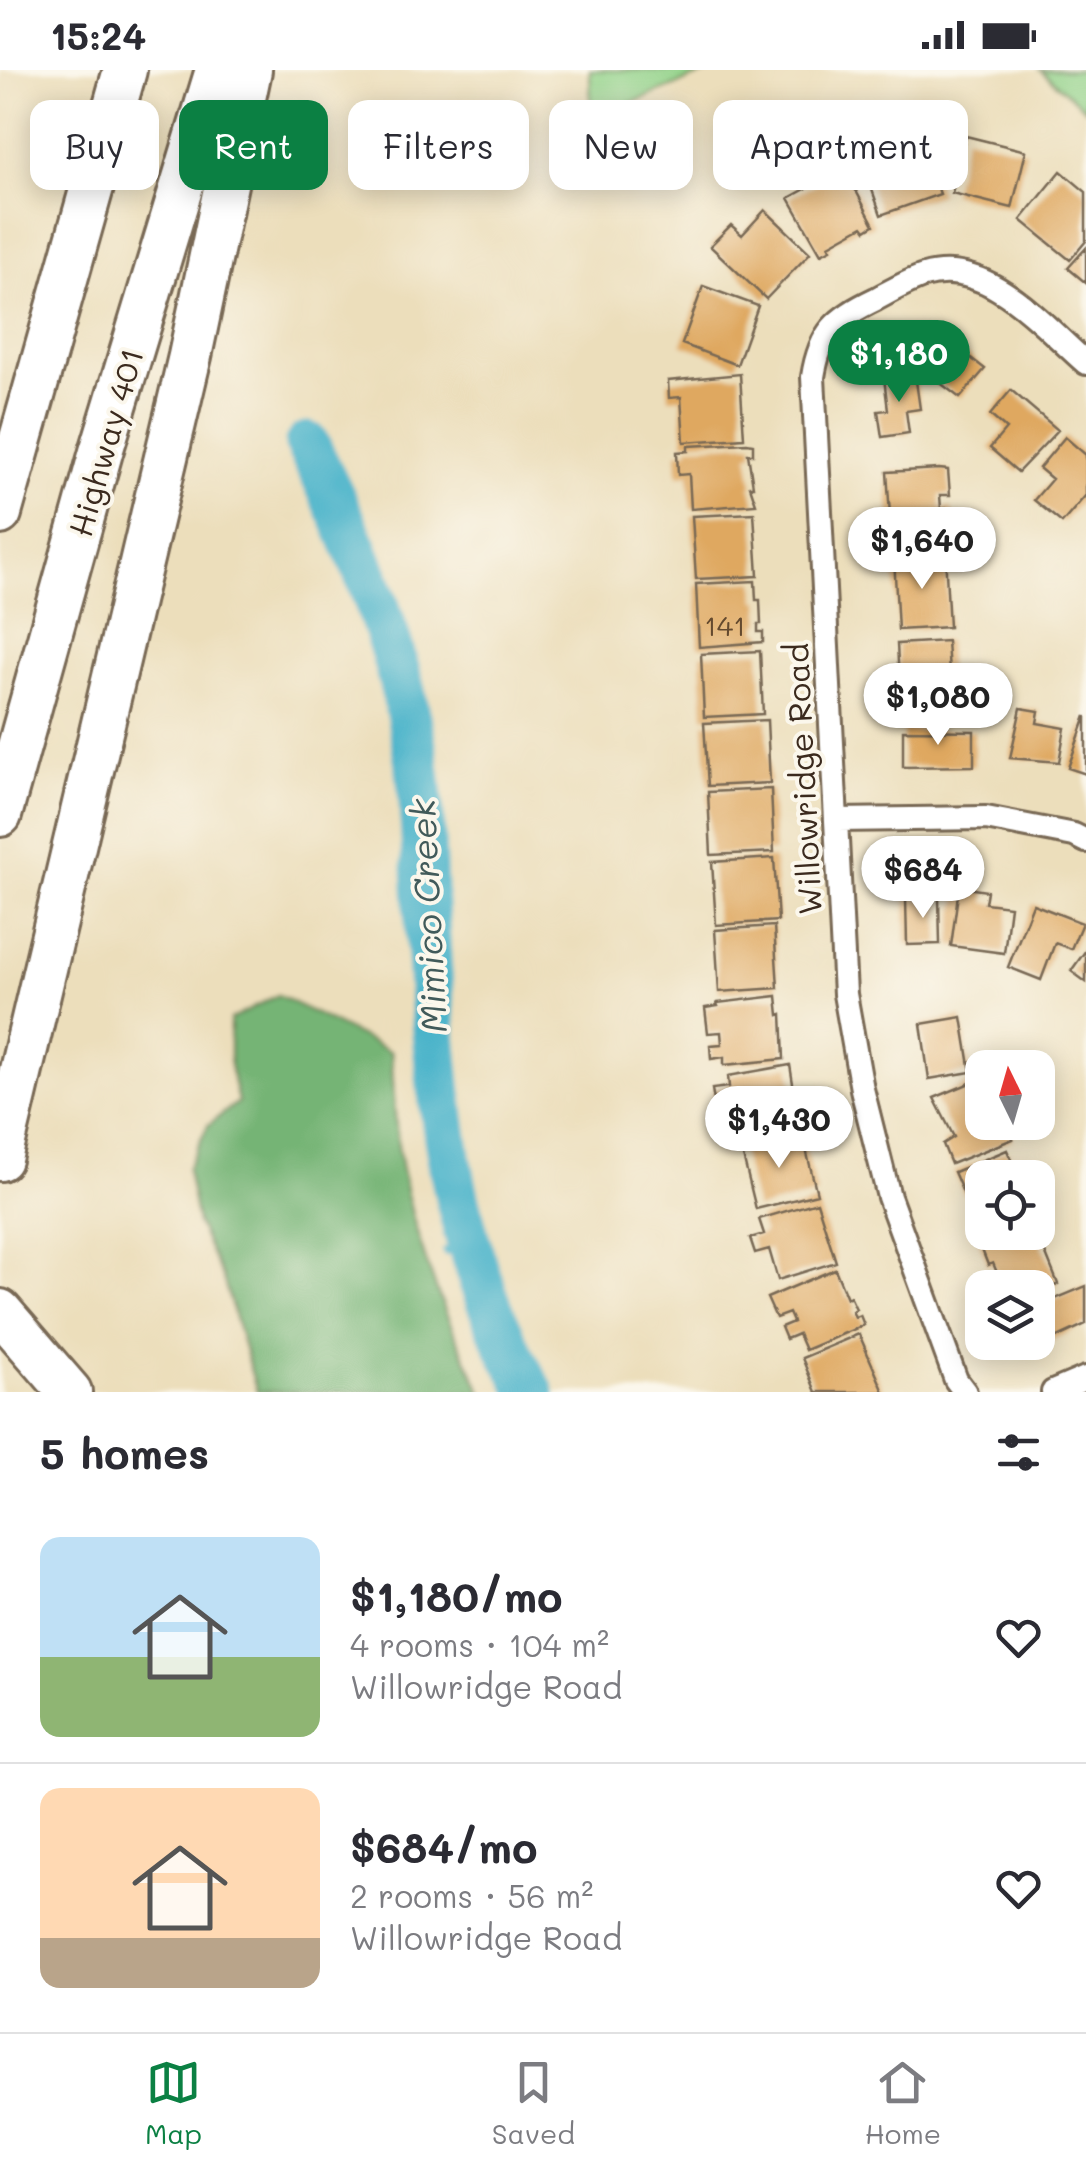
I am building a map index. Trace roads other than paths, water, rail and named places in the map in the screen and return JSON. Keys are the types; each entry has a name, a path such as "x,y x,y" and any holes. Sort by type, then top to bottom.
{"highway":[{"path":"0,513 125,70"},
{"name":"Highway 401","path":"0,815 101,452 217,70"},
{"path":"3,1144 190,356 250,70"},
{"path":"0,1311 70,1392"}],"street":[{"name":"Willowridge Road","path":"965,1392 956,1380 889,1197 862,1089 845,994 813,377 818,349 831,328 850,311 925,276 948,273 974,276 1002,291 1086,363"},
{"path":"836,820 986,818 1074,836 1086,842"},
{"path":"1053,1392 1086,1378"}],"waterway":[{"name":"Mimico Creek","path":"307,444 378,607 403,692 420,793 433,1017 447,1146 477,1272 501,1333 532,1392"},
{"path":"378,603 388,581"},
{"path":"446,1252 468,1250"}]}
